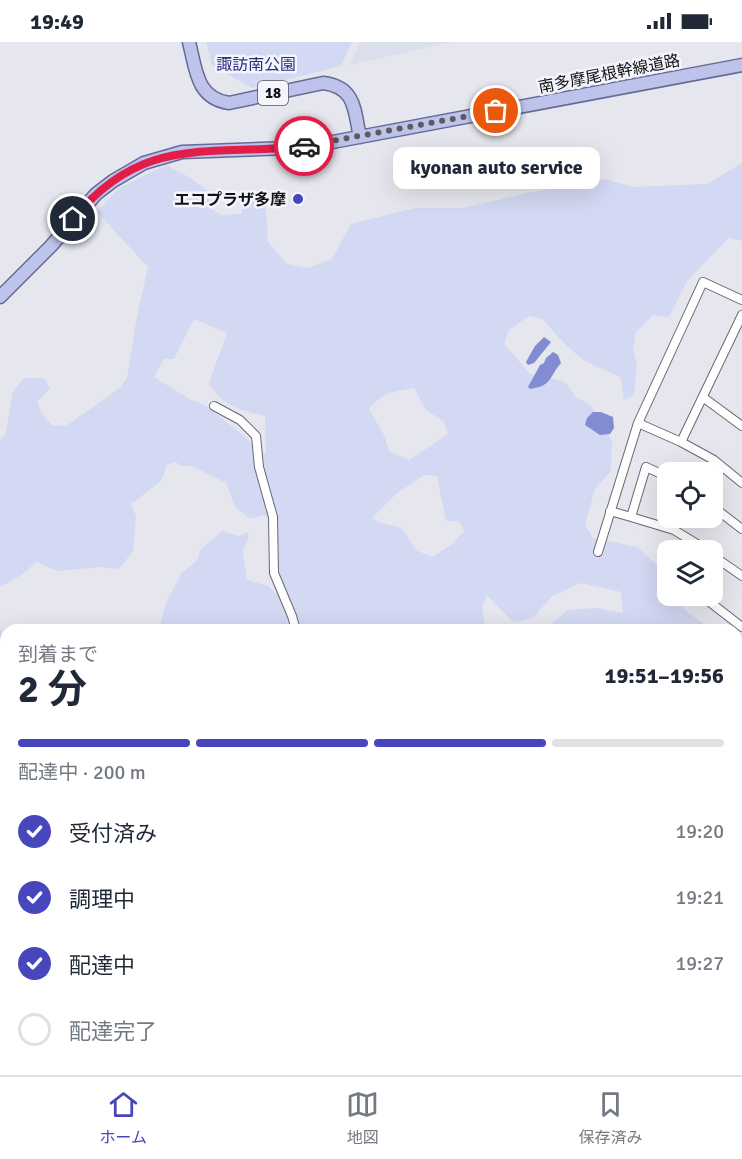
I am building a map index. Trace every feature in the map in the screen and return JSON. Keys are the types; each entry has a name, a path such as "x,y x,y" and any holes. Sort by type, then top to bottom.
{"main road":[{"name":"18","path":"189,42 203,89 216,101 229,103 324,83 334,84 341,87 353,103 360,137"},
{"name":"南多摩尾根幹線道路","path":"0,297 51,246 96,194 144,163 182,152 289,148 360,137 742,65"}],"street":[{"path":"598,552 638,423 704,282 742,300"},
{"path":"681,442 742,315"},
{"path":"704,398 742,426"},
{"path":"214,406 240,420 256,436 259,467 273,517 274,573 294,624"},
{"path":"638,423 714,460 742,483"},
{"path":"631,517 646,467 657,472"},
{"path":"610,511 674,530 689,540"},
{"path":"723,514 742,529"},
{"path":"723,563 742,576"},
{"path":"715,606 738,624"}],"shaded area":[{"path":"360,42 452,42 350,65"}],"green space":[{"name":"諏訪南公園","path":"206,42 352,42 341,66 252,88 212,65"},
{"path":"742,163 742,241 729,238 687,281 669,317 653,315 636,332 633,350 637,365 634,395 624,400 621,378 581,358 543,319 529,316 509,330 504,344 530,374 564,381 576,397 591,405 612,441 611,471 595,489 585,525 593,538 637,547 657,565 657,606 680,606 703,624 551,624 568,610 596,608 623,613 621,592 581,583 552,596 533,618 513,622 487,595 482,608 485,624 160,624 166,603 181,574 198,559 200,550 222,531 239,536 247,532 249,537 243,551 247,580 268,586 277,595 286,591 274,562 277,519 262,515 250,519 235,507 226,483 192,466 181,466 176,462 167,465 161,481 131,504 136,516 133,551 119,569 102,567 57,571 37,562 0,587 0,441 6,432 13,391 24,378 44,378 50,389 37,402 42,414 52,425 66,426 120,388 127,378 148,267 97,212 119,188 166,165 208,191 211,209 221,215 241,214 248,196 266,207 268,242 287,264 308,268 332,259 351,224 415,208 463,208 527,193 606,179 632,187 707,184","holes":["194,319 227,333 209,383 219,397 226,402 248,412 265,416 266,454 261,453 244,436 205,405 191,400 154,377 164,359 174,359","414,388 425,409 444,422 448,434 409,460 389,451 384,435 369,409 385,395","424,475 437,476 446,521 459,521 464,531 452,544 433,557 417,551 401,528 372,518 396,494"]}],"water":[{"path":"544,337 551,342 534,363 528,365 526,362 535,346"},
{"path":"553,352 558,355 561,363 546,383 530,389 528,387 540,365"},
{"path":"593,412 601,412 613,417 614,428 610,434 600,435 585,425 587,418"}],"way so far":[{"path":"304,146 496,111"}],"place":[{"name":"kyonan auto service","path":"496,111"},
{"name":"エコプラザ多摩","path":"298,199"}],"route":[{"path":"73,219 88,201 105,187 144,163 155,159 199,150 304,146"}]}
